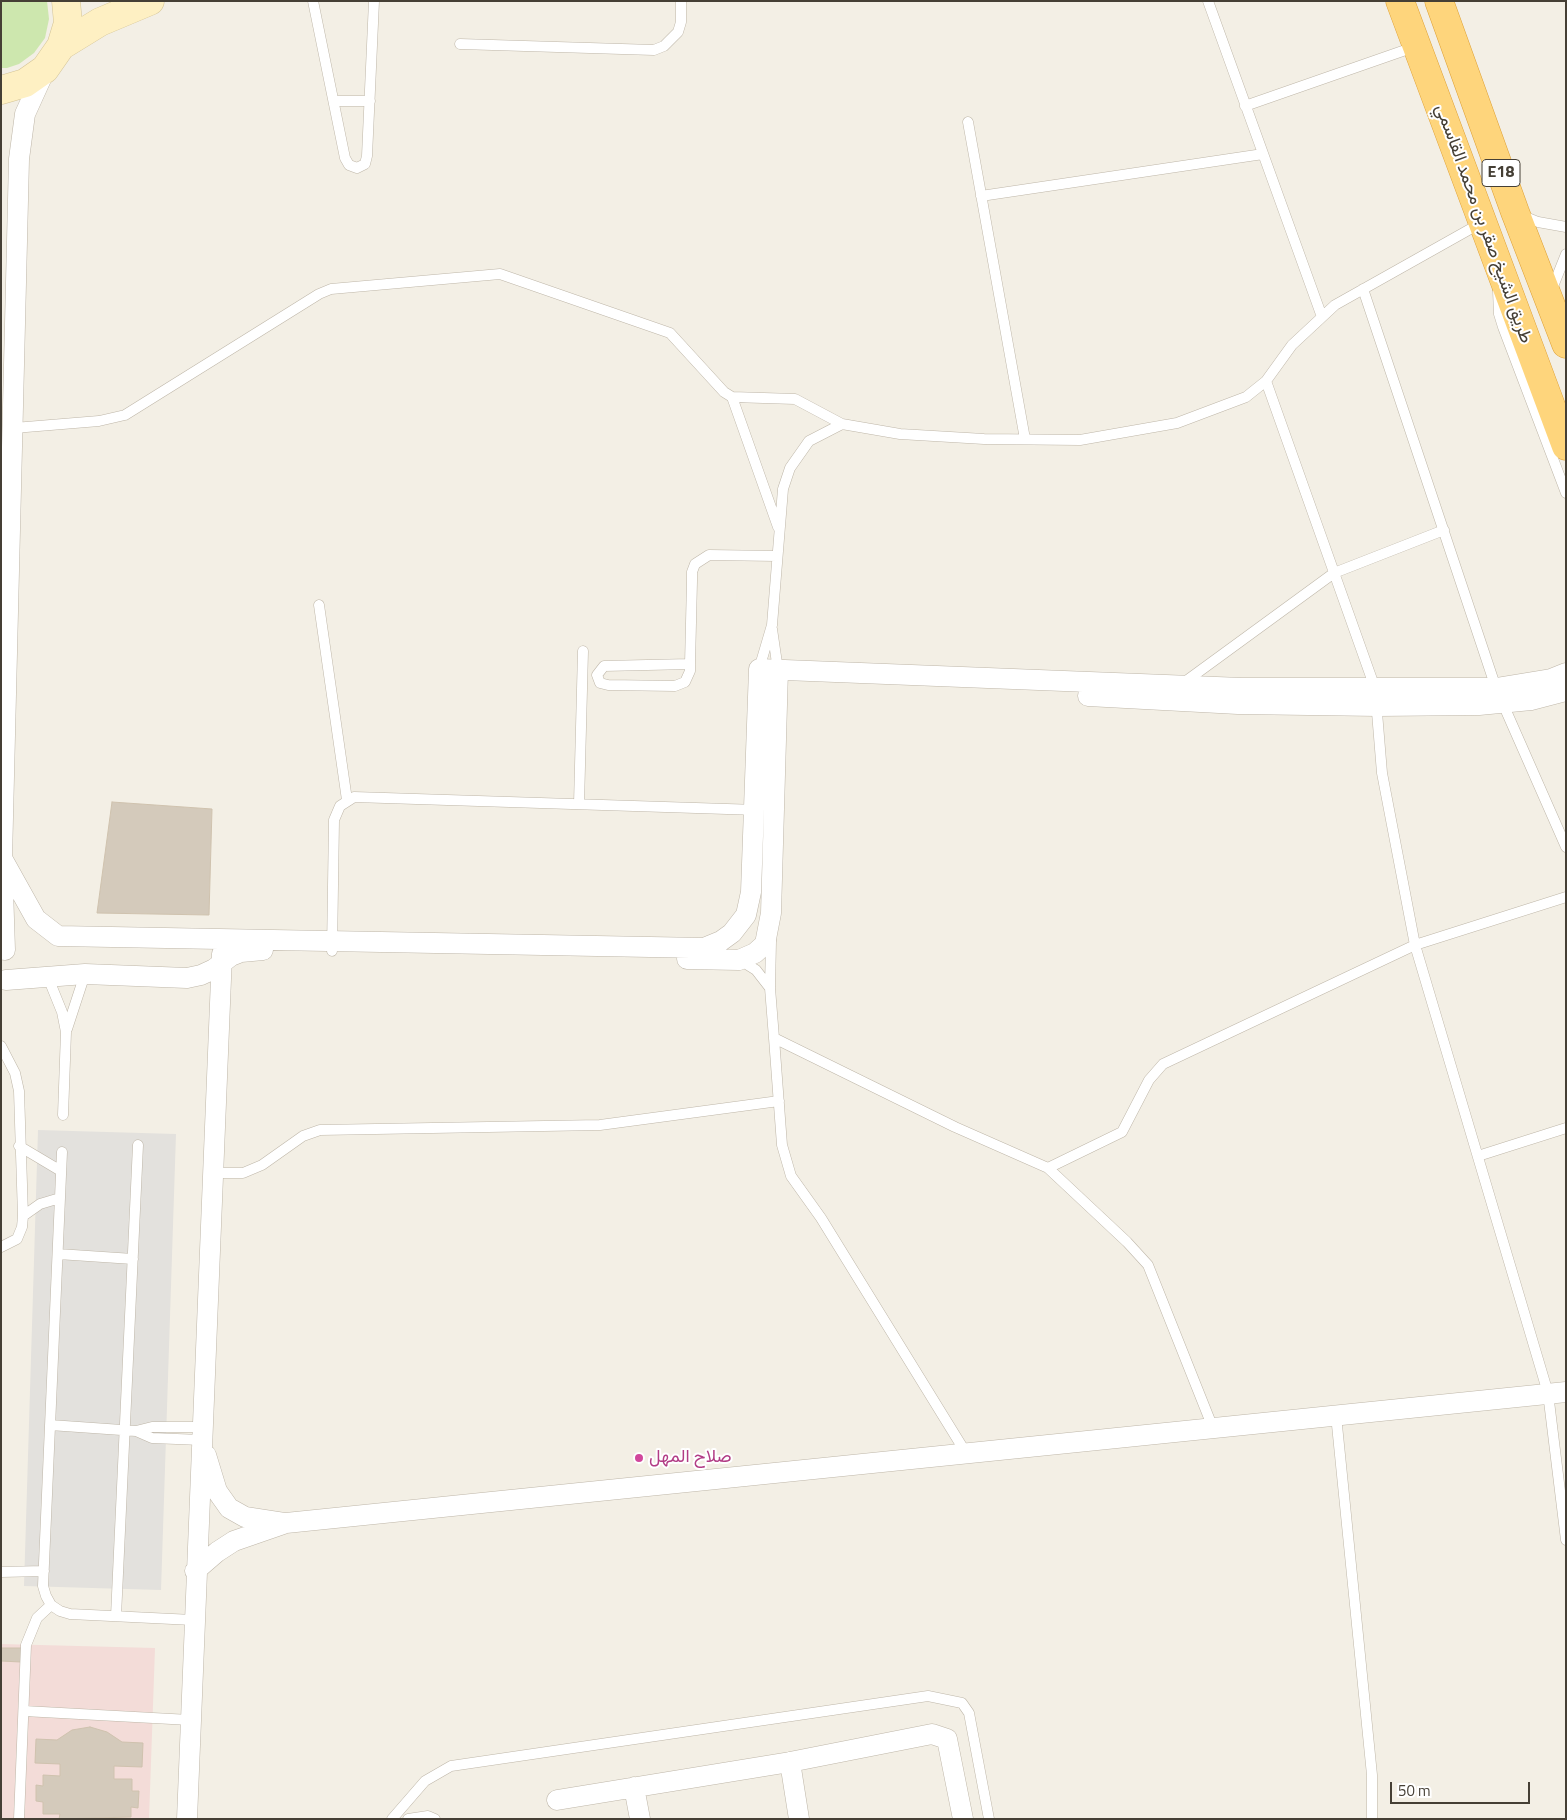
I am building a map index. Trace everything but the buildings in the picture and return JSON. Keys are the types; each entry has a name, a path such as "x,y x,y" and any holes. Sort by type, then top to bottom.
{"highway":[{"name":"طريق الشيخ صقر بن محمد القاسمي","path":"1439,1 1515,212 1566,344"},
{"name":"طريق الشيخ صقر بن محمد القاسمي","path":"1400,6 1418,46 1566,446"}],"main road":[{"path":"1,90 25,82 45,69 61,46 68,23 66,1"},
{"path":"61,46 100,22 150,1"}],"street":[{"path":"3,983 10,965 3,949 2,858 14,428 19,159 25,114 45,69"},
{"path":"1499,695 1566,673"},
{"path":"2,858 36,919 58,936 223,939 333,946 739,960 755,953 764,944 771,913 764,810 768,676 1173,693 1242,688 1376,697 1499,695 1531,700 1566,691"},
{"path":"3,983 47,975 85,974 187,978 201,975 214,969 221,962 241,952 333,946 704,948 721,941 732,933 746,915 764,810"},
{"path":"187,1819 211,1173 223,939"},
{"path":"195,1571 217,1552 234,1541 286,1523 1557,1392"},
{"path":"202,1434 217,1490 229,1508 245,1517 286,1523"},
{"path":"557,1800 790,1762 932,1734 947,1740 963,1819"},
{"path":"790,1762 799,1819"},
{"path":"634,1787 640,1819"}],"lane":[{"path":"313,1 347,162 349,165 357,168 366,160 374,1"},
{"path":"460,44 654,50 664,46 678,32 681,22 681,1"},
{"path":"1208,1 1322,318"},
{"path":"1245,106 1418,46"},
{"path":"334,101 370,101"},
{"path":"968,122 1025,439"},
{"path":"981,196 1263,154"},
{"path":"1515,212 1538,222 1566,227"},
{"path":"14,428 99,421 125,415 331,288 500,274 670,333 724,392 732,397 795,399 842,424 900,434 1080,440 1177,423 1246,397 1266,380 1292,345 1335,305 1482,222"},
{"path":"1550,302 1556,274 1566,254"},
{"path":"1501,272 1497,300 1503,328 1566,492"},
{"path":"1363,288 1499,695 1566,847"},
{"path":"1266,380 1376,697 1382,773 1416,944 1478,1156 1557,1392 1566,1540"},
{"path":"732,397 780,531"},
{"path":"768,676 783,489 790,468 809,441 842,424"},
{"path":"1173,693 1334,573 1444,530"},
{"path":"690,664 604,666 597,675 600,682 604,684 675,686 685,682 688,677 690,664 692,572 695,564 709,555 778,556"},
{"path":"319,605 347,800"},
{"path":"768,676 772,625"},
{"path":"579,804 584,651"},
{"path":"333,946 334,820 340,806 347,800 363,796 764,810"},
{"path":"1048,1168 1122,1132 1149,1080 1163,1064 1416,944 1566,897"},
{"path":"771,913 770,988 782,1145 791,1176 821,1218 966,1453"},
{"path":"739,960 756,970 770,988"},
{"path":"63,1115 66,1032 85,974"},
{"path":"47,975 56,993 66,1032"},
{"path":"774,1038 955,1126 1048,1168 1127,1242 1148,1265 1213,1428"},
{"path":"1,1046 18,1082 23,1216 22,1227 16,1238 7,1246 1,1247"},
{"path":"211,1173 243,1173 262,1165 304,1136 320,1130 600,1125 779,1101"},
{"path":"1478,1156 1566,1128"},
{"path":"116,1616 138,1145"},
{"path":"20,1146 61,1171"},
{"path":"62,1152 43,1586 51,1605 60,1611 70,1614 193,1620"},
{"path":"23,1216 40,1204 60,1198"},
{"path":"58,1254 133,1259"},
{"path":"1336,1415 1372,1775 1372,1819"},
{"path":"50,1425 136,1431 152,1438 202,1434"},
{"path":"1,1572 44,1571"},
{"path":"19,1819 28,1635 37,1618 51,1605"},
{"path":"392,1819 424,1781 450,1766 928,1696 962,1703 969,1713 989,1819"},
{"path":"24,1712 190,1720"},
{"path":"408,1819 428,1816 435,1819"}],"shaded area":[{"path":"38,1130 176,1134 161,1590 24,1586"},
{"path":"1,1644 155,1648 149,1819 1,1819"}],"green space":[{"path":"1,1 47,1 49,19 45,38 34,53 19,64 7,68 1,68"}],"place":[{"name":"صلاح المهل","path":"639,1458"}]}
